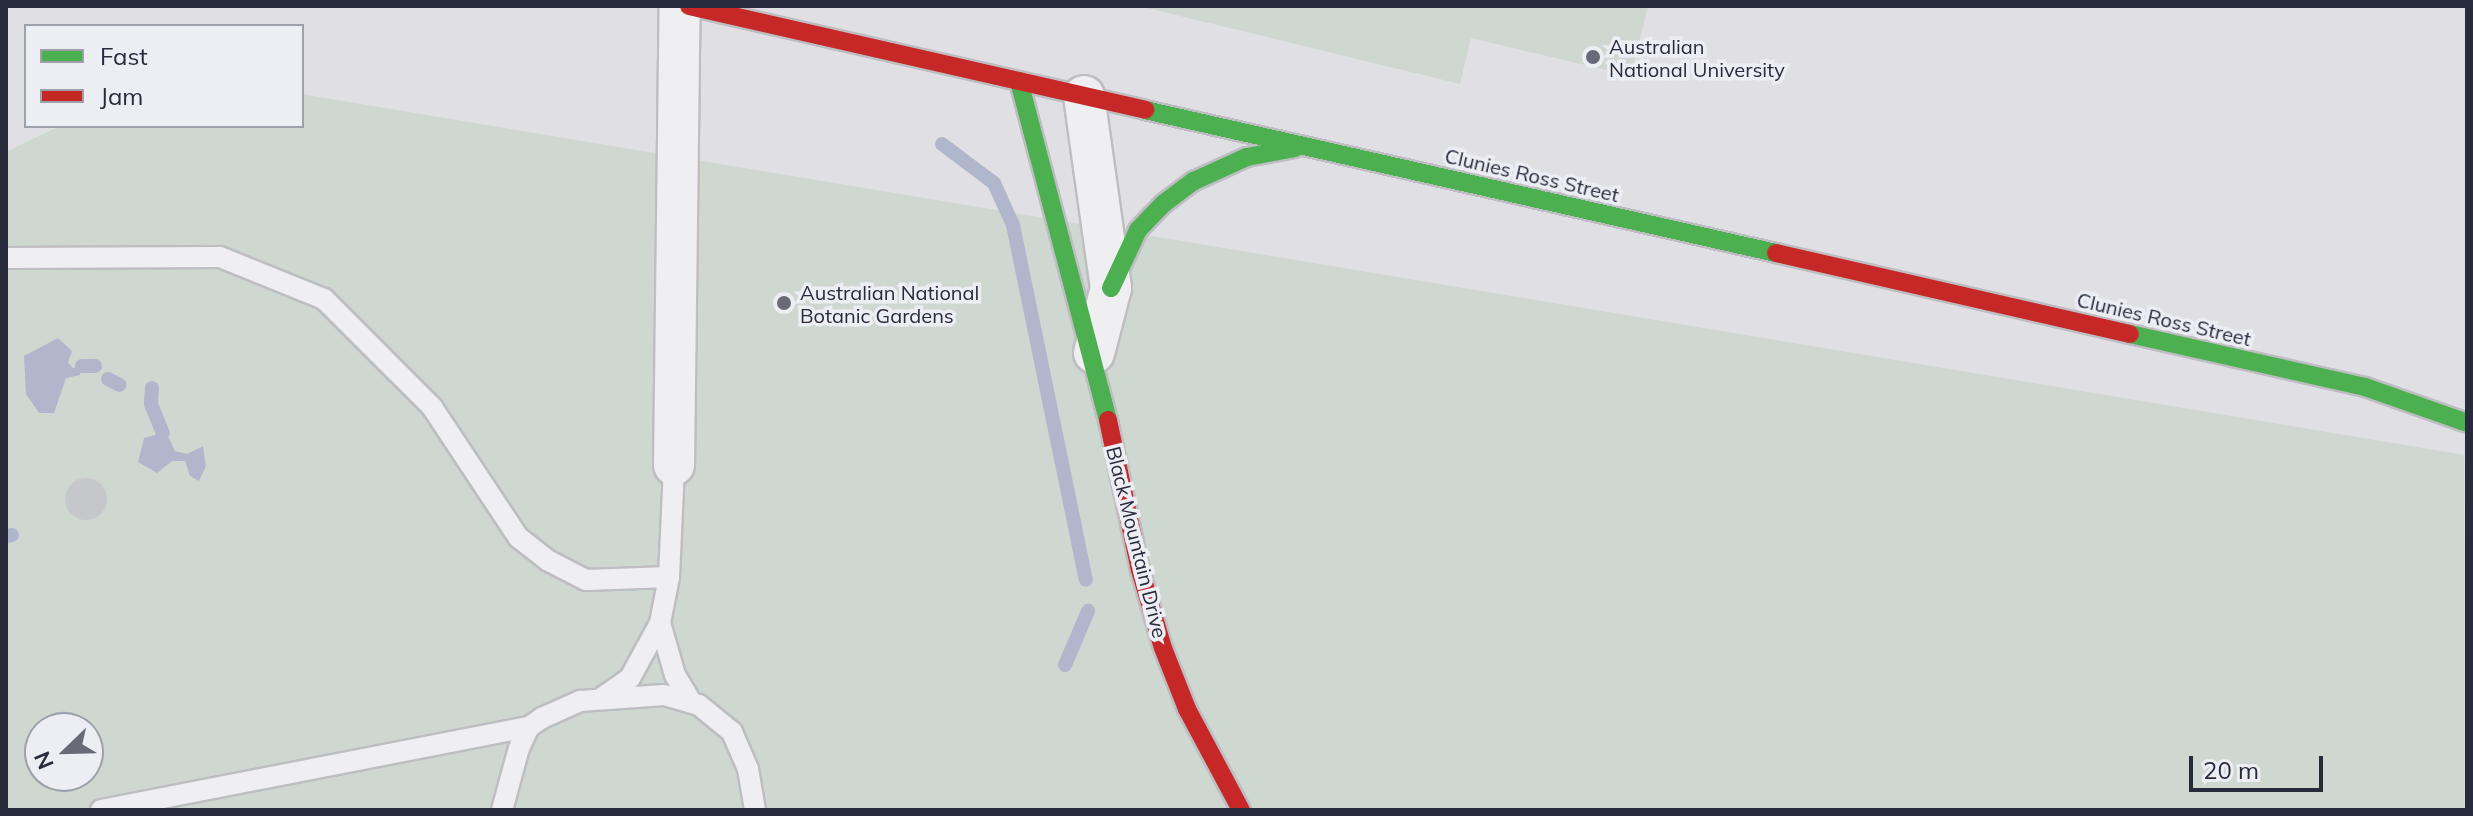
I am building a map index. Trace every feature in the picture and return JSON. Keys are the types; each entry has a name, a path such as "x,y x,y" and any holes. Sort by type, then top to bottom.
{"street":[{"path":"674,465 680,6"},
{"name":"Clunies Ross Street","path":"689,6 2365,387 2467,423"},
{"name":"Black Mountain Drive","path":"1019,81 1094,353 1140,570 1163,648 1187,709 1241,810"},
{"name":"Black Mountain Drive","path":"1084,96 1111,288 1094,353"},
{"path":"1111,288 1138,230 1194,181 1247,157 1306,146"},
{"name":"Clunies Ross Street","path":"2365,387 2452,395"}],"lane":[{"path":"6,258 220,257 324,299 432,407 494,504 537,553 586,580 669,577"},
{"path":"603,697 630,678 660,623 669,577 674,465"},
{"path":"660,623 675,675 690,700 732,732 748,769 755,810"},
{"path":"101,810 529,727 555,709 603,697 664,695 690,700"},
{"path":"502,810 529,727"}],"shaded area":[{"path":"1139,6 1648,6 1631,76 1471,38 1460,84"},
{"name":"Australian National Botanic Gardens","path":"304,94 2464,455 2467,810 6,810 6,152 56,128 304,128"}],"water":[{"path":"58,338 72,351 68,363 73,368 82,366 80,375 66,378 54,413 39,413 26,394 24,356"},
{"path":"166,432 175,451 187,454 203,446 206,466 199,481 190,476 185,461 172,461 157,473 138,462 144,438"}],"building":[{"path":"86,478 101,484 107,499 101,514 86,520 71,514 65,499 71,484"}],"waterway":[{"path":"942,144 994,183 1013,225 1086,580"},
{"path":"82,366 95,366"},
{"path":"108,379 120,385"},
{"path":"152,388 151,404 163,433"},
{"path":"6,536 12,535"},
{"path":"1065,665 1088,611"}],"traffic: fast":[{"path":"1019,81 1108,420"},
{"path":"1145,110 1776,253"},
{"path":"1111,288 1138,230 1163,204 1194,181 1247,157 1295,148"},
{"path":"2130,334 2365,387 2467,423"}],"traffic: jam":[{"path":"689,6 1145,110"},
{"path":"1776,253 2130,334"},
{"path":"1108,420 1140,570 1163,648 1187,709 1241,810"}],"place":[{"name":"Australian National University","path":"1593,57"},
{"name":"Australian National Botanic Gardens","path":"784,303"}]}
